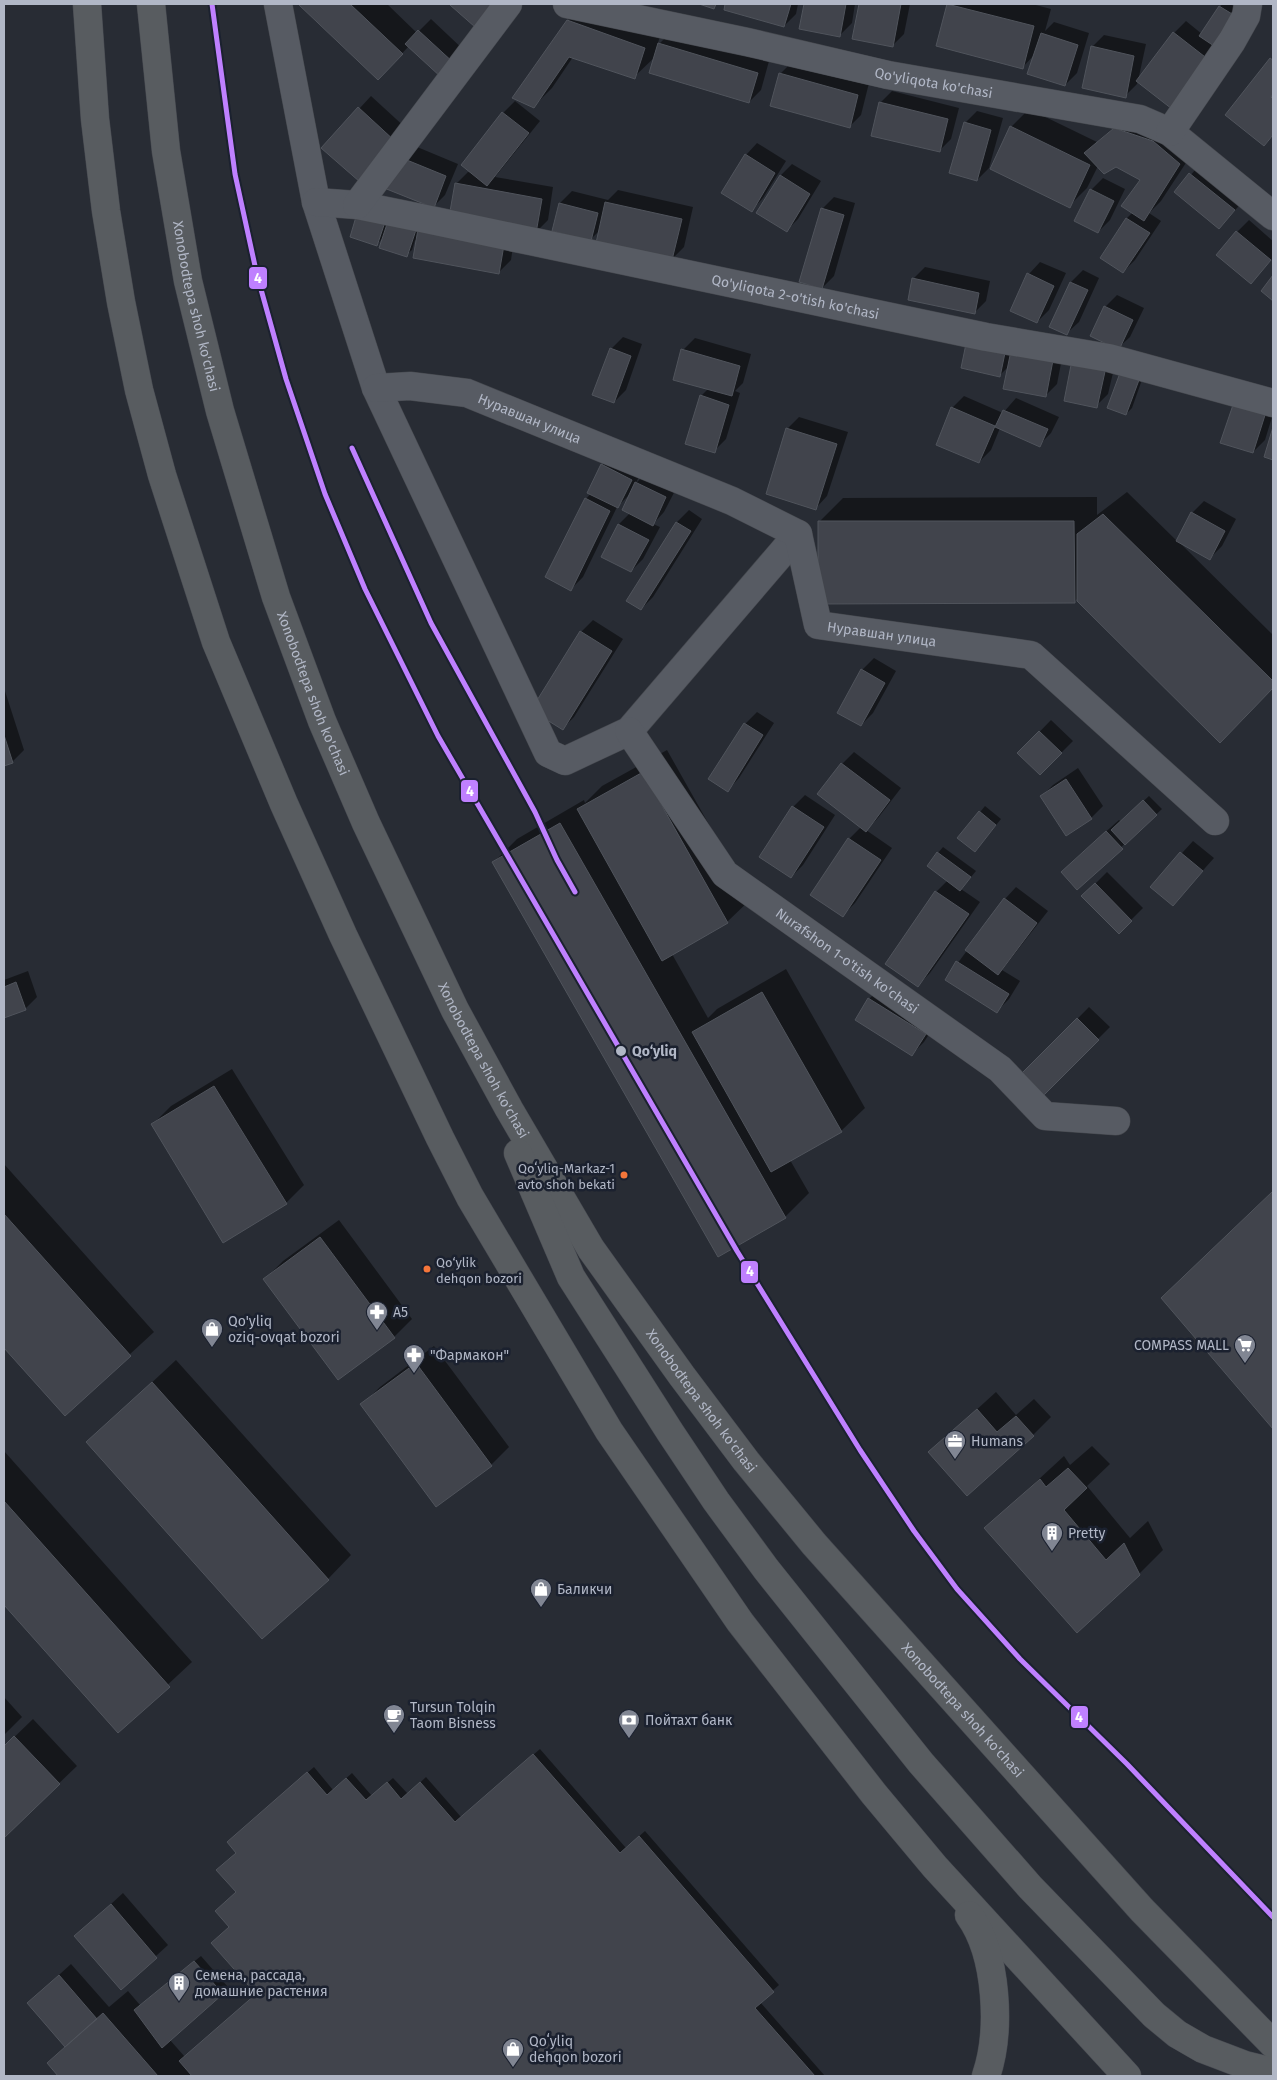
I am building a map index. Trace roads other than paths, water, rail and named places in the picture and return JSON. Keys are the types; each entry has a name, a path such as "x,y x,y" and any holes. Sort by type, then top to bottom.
{"highway":[{"path":"87,4 95,118 106,211 121,302 139,390 157,456 216,642 284,804 343,935 470,1197 609,1431 740,1622 874,1794 935,1867 1127,2076"},
{"name":"Xonobodtepa shoh ko'chasi","path":"152,4 158,86 176,216 188,281 237,474 276,597 322,721 366,823 455,1010 508,1109 591,1250 746,1462 814,1544 1142,1910 1273,2044"},
{"path":"455,1010 572,1278 716,1501 817,1634 921,1763 1030,1887 1132,1993 1177,2034 1216,2055 1273,2072"},
{"path":"935,1867 972,1919 980,1935 989,1969 996,2020 993,2049 986,2076"}],"street":[{"path":"278,4 316,202 376,388 548,753 565,761 628,731 798,534"},
{"path":"357,205 508,4"},
{"name":"Qo'yliqota ko'chasi","path":"567,4 747,42 888,75 1140,119 1170,132 1273,216"},
{"path":"1170,132 1232,41 1246,16 1248,4"},
{"name":"Qo'yliqota 2-o'tish ko'chasi","path":"316,202 357,205 986,337 1109,358 1273,404"},
{"name":"Нуравшан улица","path":"376,388 410,386 467,393 732,501 798,534 818,625 1031,654 1214,820"},
{"name":"Nurafshon 1-o'tish ko'chasi","path":"628,731 725,874 1000,1069 1045,1116 1116,1121"}],"place":[{"name":"Qo‘yliq","path":"621,1051"},
{"name":"Qoʻyliq-Markaz-1 avto shoh bekati","path":"624,1175"},
{"name":"Qo‘ylik dehqon bozori","path":"427,1269"},
{"name":"А5","path":"377,1331"},
{"name":"Qo'yliq oziq-ovqat bozori","path":"212,1348"},
{"name":"COMPASS MALL","path":"1245,1364"},
{"name":"\"Фармакон\"","path":"414,1374"},
{"name":"Humans","path":"955,1460"},
{"name":"Pretty","path":"1052,1552"},
{"name":"Баликчи","path":"541,1608"},
{"name":"Tursun Tolqin Taom Bisness","path":"394,1734"},
{"name":"Пойтахт банк","path":"629,1739"},
{"name":"Семена, рассада, домашние растения","path":"179,2002"},
{"name":"Qoʻyliq dehqon bozori","path":"513,2068"}]}
